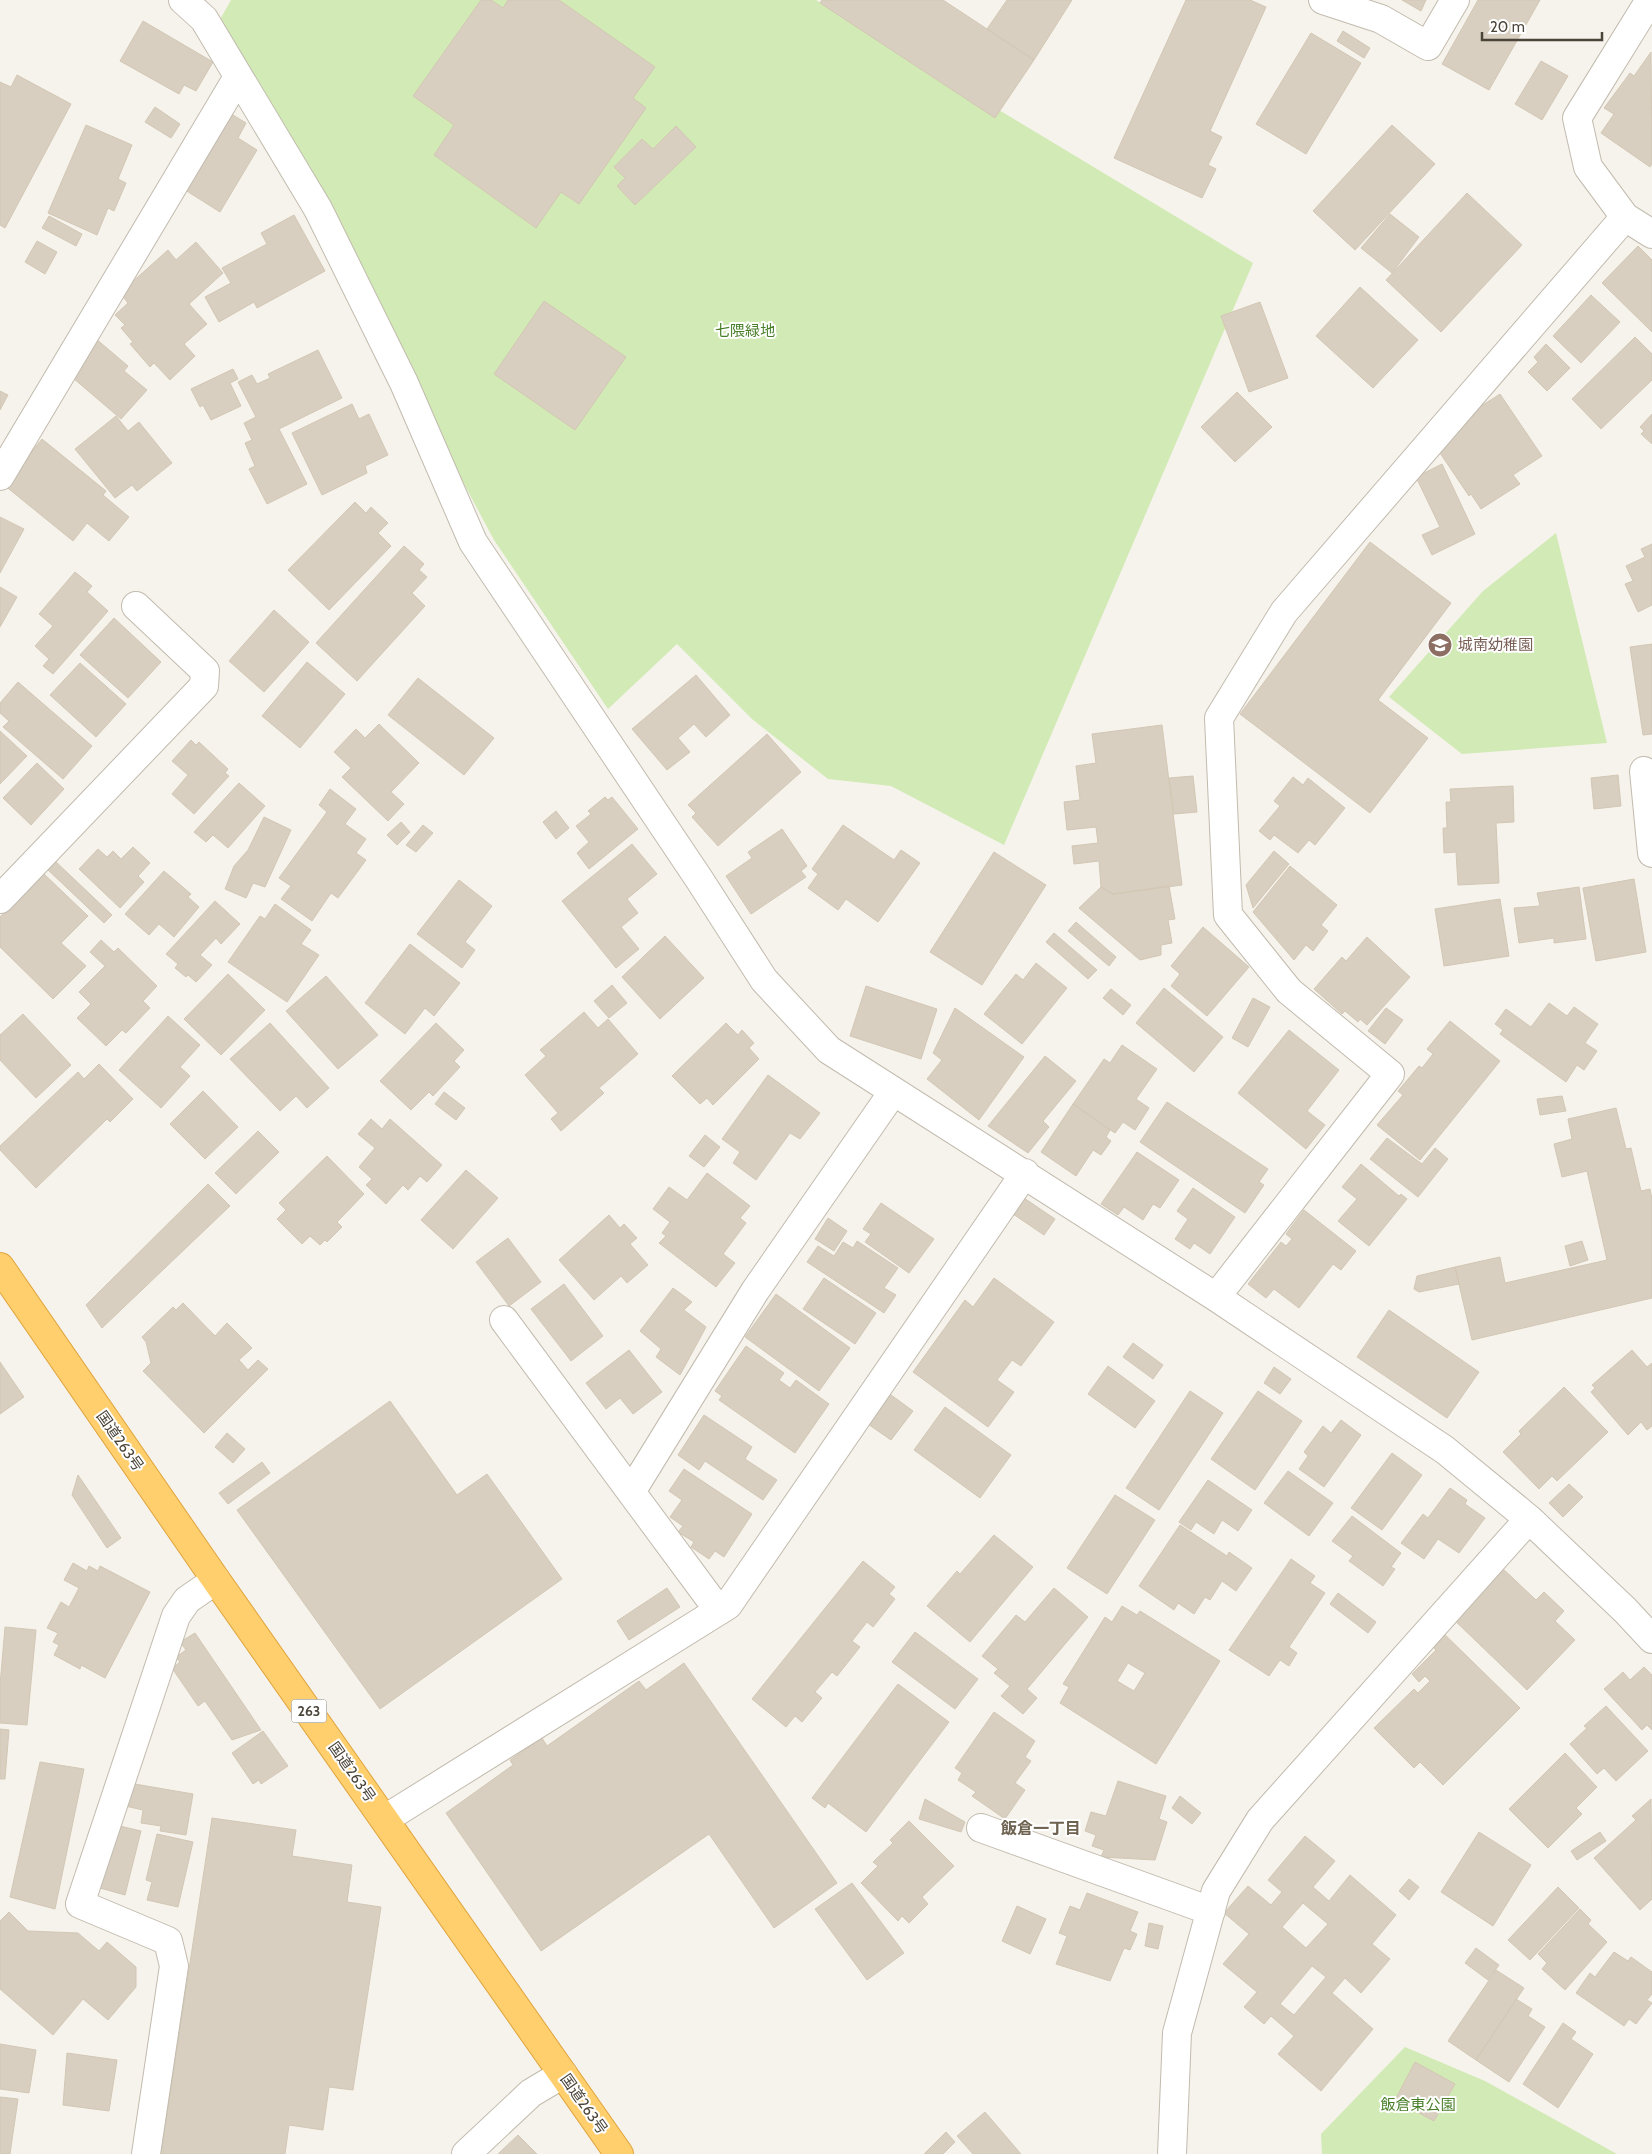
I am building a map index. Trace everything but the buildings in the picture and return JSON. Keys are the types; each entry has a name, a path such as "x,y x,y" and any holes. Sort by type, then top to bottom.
{"highway":[{"name":"国道263号","path":"0,1267 546,2053 619,2154"}],"street":[{"path":"183,0 209,10 238,77 318,209 404,383 473,542 699,879 764,980 829,1050 893,1092 1025,1173 1216,1297 1445,1450 1529,1519 1625,1610 1652,1640"},
{"path":"1323,0 1380,19 1428,46 1455,0"},
{"path":"1650,0 1577,118 1588,167 1626,217 1652,234"},
{"path":"0,476 238,77"},
{"path":"1216,1297 1390,1074 1289,991 1228,914 1219,718 1284,612 1626,217"},
{"path":"0,899 204,686 205,671 136,606"},
{"path":"1644,771 1652,853"},
{"path":"631,1492 755,1292 893,1092"},
{"path":"385,1819 728,1606 1025,1173"},
{"path":"504,1320 718,1612"},
{"path":"1172,2154 1177,2033 1216,1891 1260,1820 1529,1519"},
{"path":"146,2154 174,1966 168,1941 80,1904 176,1616 187,1600 216,1580"},
{"path":"981,1828 1211,1911"},
{"path":"466,2154 531,2093 563,2074"}],"green space":[{"name":"七隈緑地","path":"231,0 816,0 1253,263 1004,845 891,786 828,779 752,719 677,644 608,709 494,540 218,23"},
{"path":"1556,533 1607,743 1462,754 1389,697 1483,591"},
{"name":"飯倉東公園","path":"1405,2047 1485,2081 1617,2154 1322,2154 1321,2134"}],"place":[{"name":"城南幼稚園","path":"1440,645"}],"district":[{"name":"飯倉一丁目","path":"1041,1828"}]}
